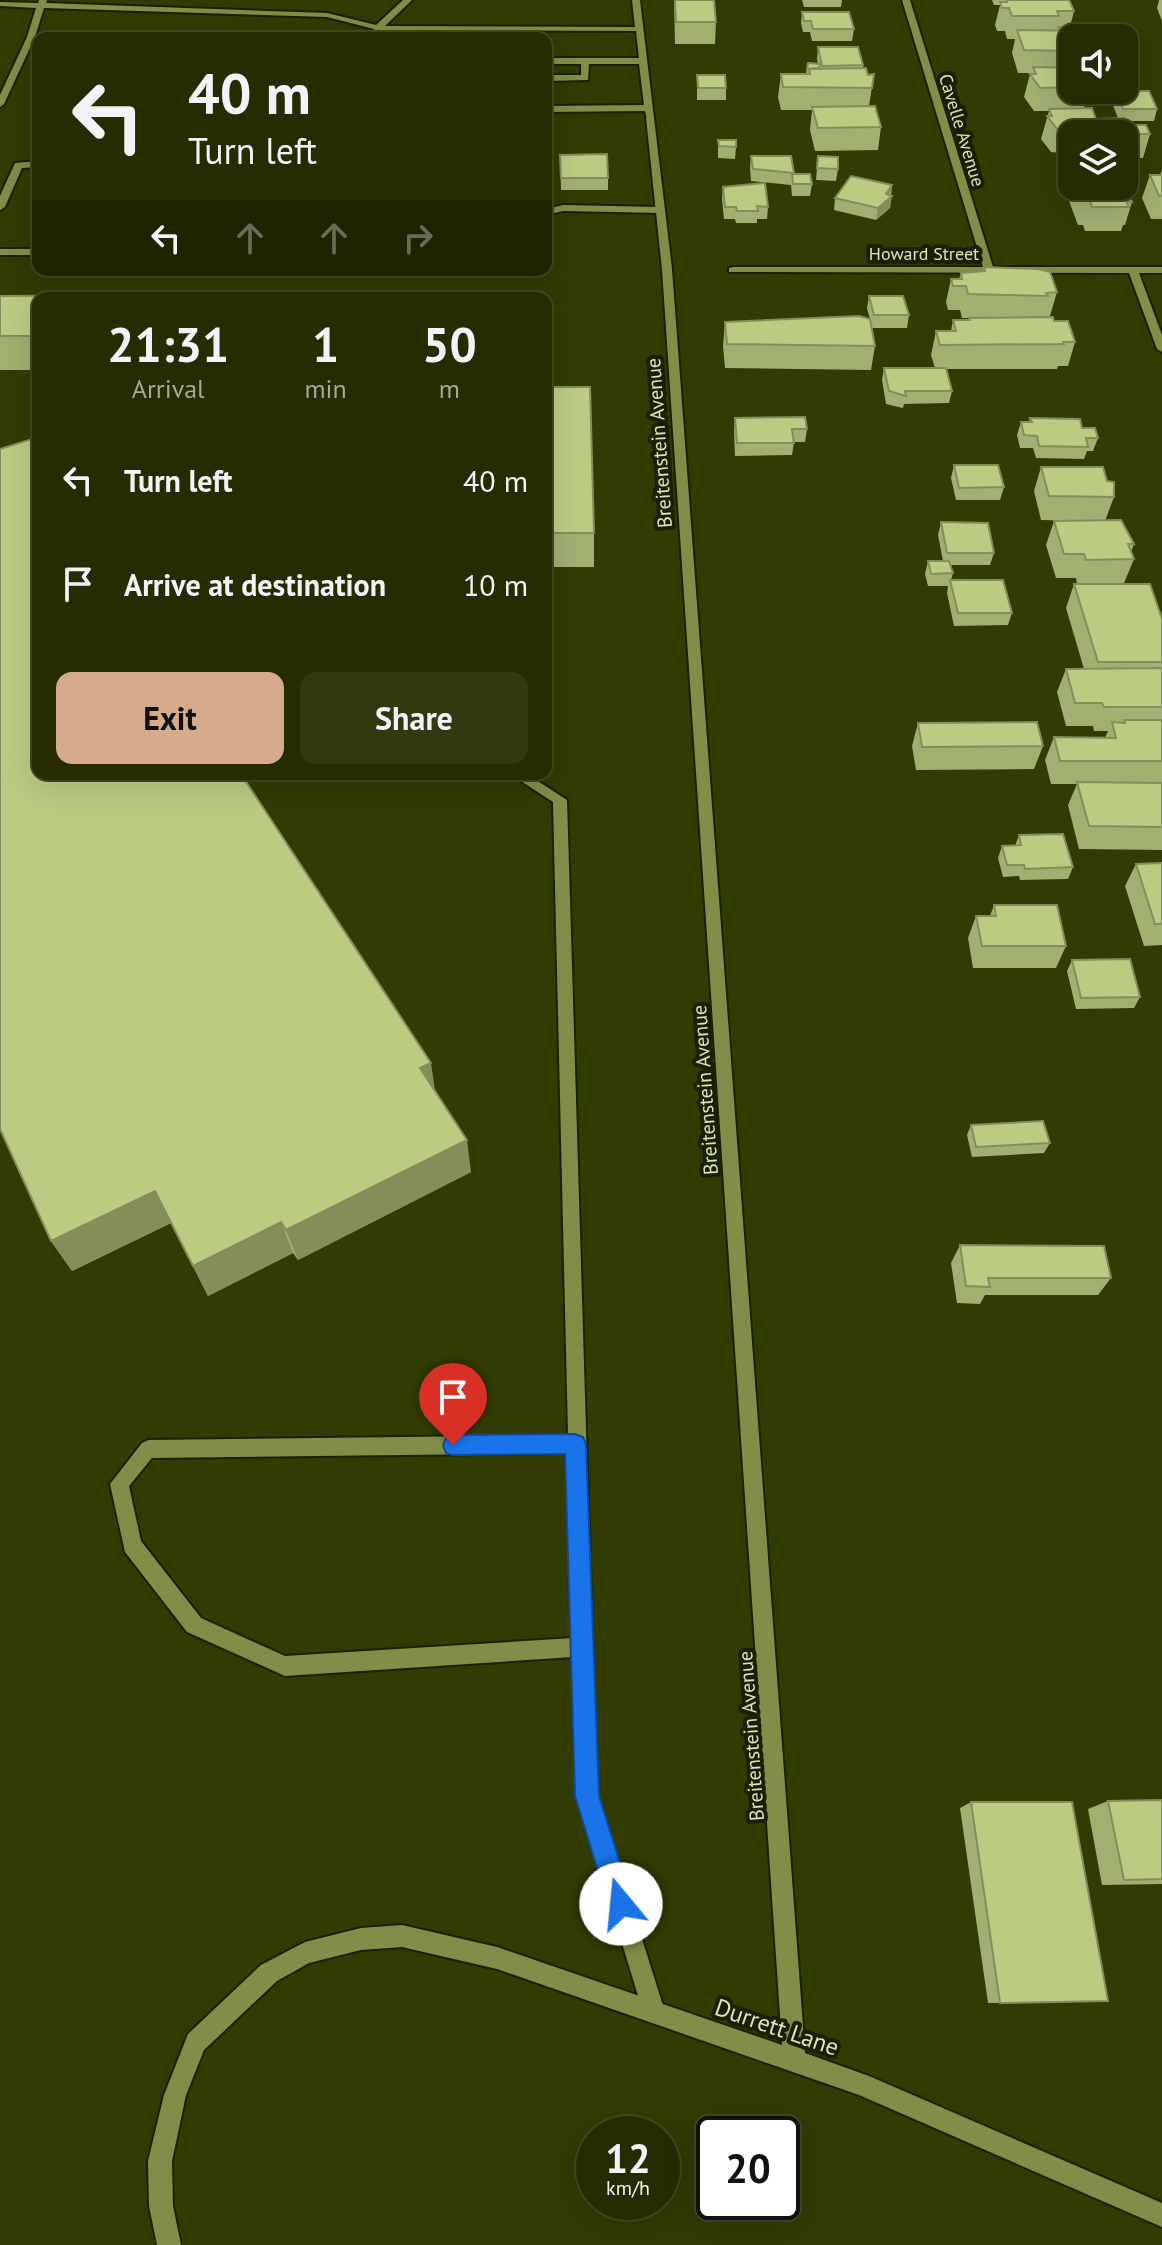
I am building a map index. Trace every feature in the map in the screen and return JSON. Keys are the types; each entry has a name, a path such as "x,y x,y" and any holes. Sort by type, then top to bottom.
{"street":[{"path":"378,32 408,0"},
{"name":"Breitenstein Avenue","path":"636,0 640,61 660,210 794,2060"},
{"name":"Cavelle Avenue","path":"906,0 988,268"},
{"path":"0,4 42,2 327,15 374,32"},
{"path":"0,104 42,2"},
{"path":"442,32 639,29"},
{"path":"552,61 640,61"},
{"path":"552,78 585,78 585,61"},
{"path":"552,109 649,113"},
{"path":"0,207 18,165 32,164"},
{"path":"552,211 563,208 660,210"},
{"path":"0,252 32,252"},
{"name":"Howard Street","path":"733,270 1162,270"},
{"path":"1133,270 1162,349"},
{"path":"527,780 560,800 575,1444 587,1796 654,2012"},
{"path":"575,1444 148,1449 119,1484 132,1545 194,1625 285,1666 583,1647"},
{"name":"Durrett Lane","path":"169,2245 161,2206 160,2161 175,2095 196,2042 269,1973 305,1953 361,1939 402,1936 497,1958 861,2084 1162,2215"}],"building":[{"path":"675,0 714,0 716,22 676,22"},
{"path":"1069,0 1074,11 1057,11 1059,16 1012,16 1009,8 1002,8 1000,2"},
{"path":"802,12 849,12 854,29 813,29 811,21 804,21"},
{"path":"1017,30 1058,31 1058,51 1024,50"},
{"path":"818,47 858,47 863,65 822,66"},
{"path":"808,63 820,64 819,68 807,69"},
{"path":"1033,67 1058,68 1058,87 1040,88 1030,74 1036,74"},
{"path":"866,68 868,75 874,74 872,88 783,87 781,74 810,74 809,69"},
{"path":"697,75 725,75 726,88 698,88"},
{"path":"1138,91 1149,91 1157,109 1123,109 1121,104 1138,104"},
{"path":"875,106 881,127 818,128 812,107"},
{"path":"1092,108 1096,119 1126,120 1058,120 1057,129 1047,116 1052,116 1049,109"},
{"path":"1138,125 1146,125 1150,134 1138,134"},
{"path":"718,140 736,140 736,147 719,146"},
{"path":"607,154 608,178 561,178 560,155"},
{"path":"751,156 791,156 794,173 753,169"},
{"path":"818,156 838,157 838,169 817,168"},
{"path":"792,174 810,174 812,184 793,184"},
{"path":"1150,175 1162,175 1162,196 1159,196"},
{"path":"851,176 892,185 886,194 892,196 878,208 835,198"},
{"path":"765,183 768,207 757,206 758,211 737,211 736,207 725,207 723,187"},
{"path":"1131,200 1132,202 1126,201 1129,207 1092,207 1090,201 1085,201"},
{"path":"984,267 1050,272 1057,292 1046,293 1048,296 968,294 966,286 953,286 951,279 962,279 961,273 985,271"},
{"path":"0,296 32,296 32,336 0,336"},
{"path":"869,296 903,296 909,315 874,315"},
{"path":"859,316 870,319 875,346 727,344 725,322"},
{"path":"1053,317 1054,321 1068,321 1075,342 940,345 936,331 956,331 953,320 969,318"},
{"path":"884,368 946,368 952,391 905,391 906,396 889,391"},
{"path":"552,387 590,387 594,533 552,533"},
{"path":"805,417 807,429 792,429 794,443 737,443 735,418"},
{"path":"1030,418 1080,419 1082,428 1095,428 1098,438 1086,438 1088,447 1039,446 1037,436 1024,435 1021,422 1032,422"},
{"path":"32,439 32,780 245,780 431,1063 420,1068 467,1140 286,1230 281,1222 193,1266 155,1191 51,1241 0,1129 0,449"},
{"path":"954,465 998,465 1004,487 959,488"},
{"path":"1041,467 1103,467 1107,481 1114,482 1114,497 1049,496"},
{"path":"1121,520 1134,544 1128,544 1134,559 1086,560 1084,554 1064,554 1054,521"},
{"path":"941,522 988,523 994,553 947,553"},
{"path":"928,561 949,561 953,573 931,574"},
{"path":"950,580 1003,580 1012,613 958,613"},
{"path":"1074,584 1150,584 1162,619 1162,662 1098,662"},
{"path":"1162,668 1162,707 1104,707 1102,703 1075,703 1066,669"},
{"path":"1124,720 1162,720 1162,761 1060,761 1054,737 1116,738 1112,722 1125,723"},
{"path":"1037,722 1043,746 922,747 918,723"},
{"path":"1077,782 1162,783 1162,827 1089,826"},
{"path":"1063,834 1073,867 1025,869 1024,865 1007,865 1002,846 1021,845 1019,835"},
{"path":"1162,863 1162,924 1155,924 1136,864"},
{"path":"994,905 1057,905 1066,946 982,946 976,916 996,916"},
{"path":"1130,959 1140,997 1081,998 1072,960"},
{"path":"1043,1121 1050,1143 976,1147 971,1125"},
{"path":"960,1245 1104,1246 1111,1278 988,1278 990,1287 966,1286"},
{"path":"1162,1800 1162,1879 1124,1880 1108,1801"},
{"path":"971,1802 1072,1802 1108,2001 1000,2003"}],"route":[{"path":"453,1445 575,1444 587,1796 621,1904"}]}
